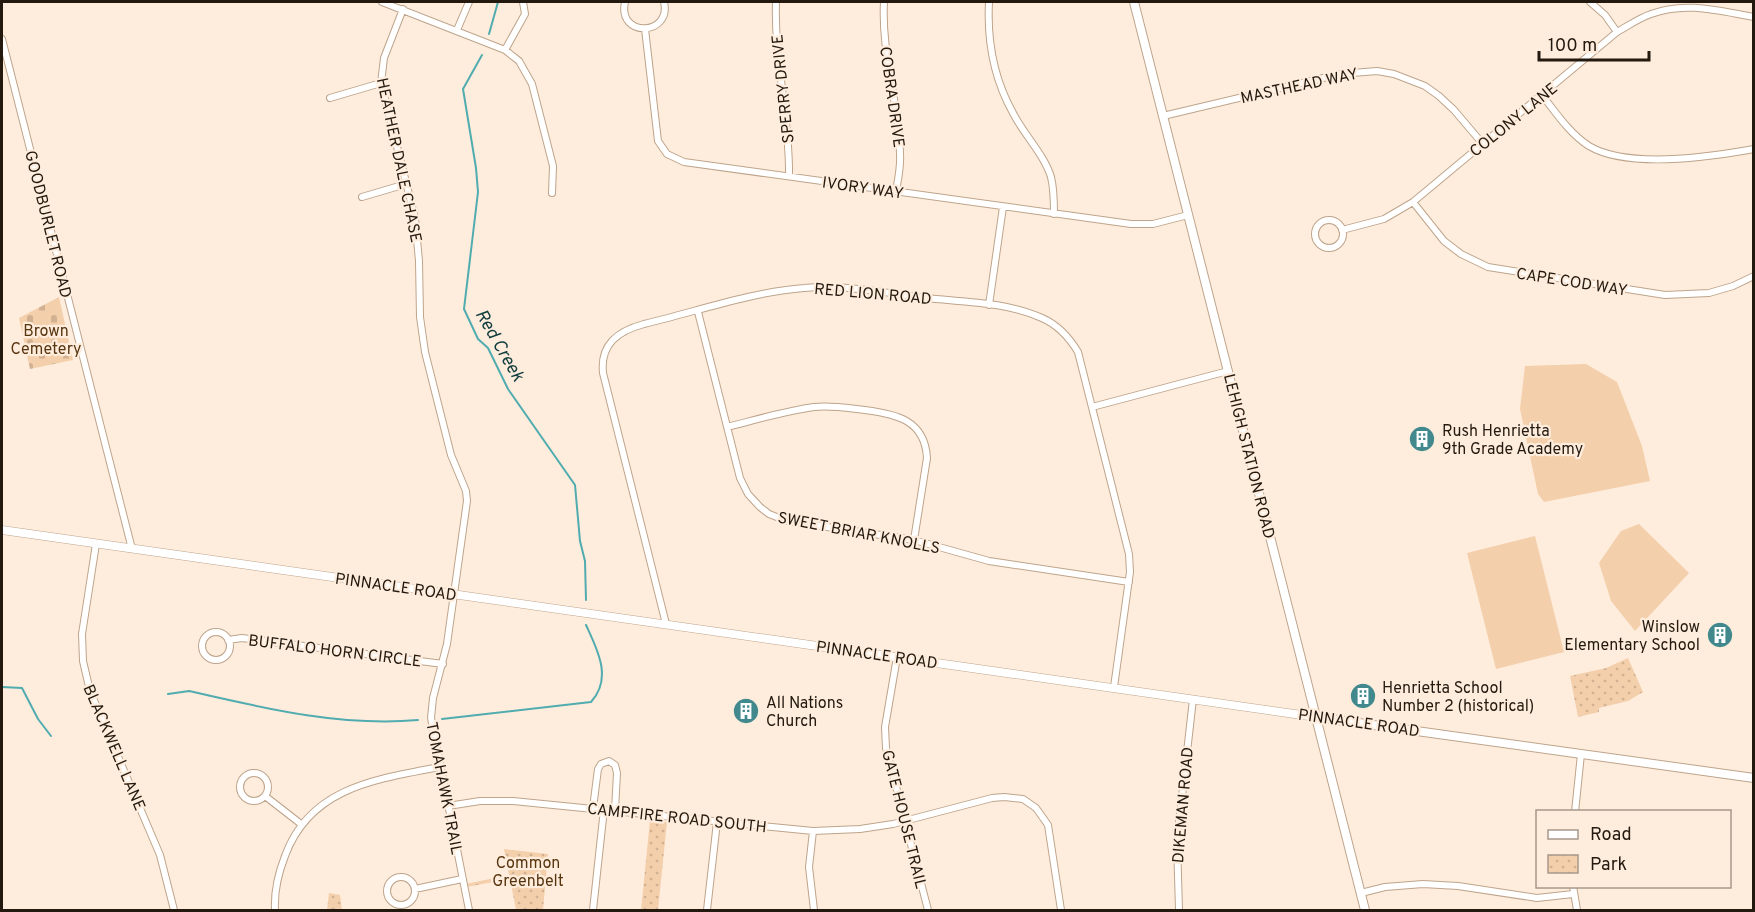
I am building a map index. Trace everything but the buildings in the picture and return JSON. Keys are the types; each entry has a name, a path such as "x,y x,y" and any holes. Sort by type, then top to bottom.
{"main road":[{"name":"LEHIGH STATION ROAD","path":"1134,2 1365,910"},
{"name":"PINNACLE ROAD","path":"1316,717 1754,778"}],"street":[{"path":"382,2 505,50 519,61 532,84 552,166 552,193"},
{"path":"457,30 469,2"},
{"path":"505,50 525,14 523,2"},
{"path":"625,2 627,20 632,25 645,29 652,28 662,19 665,12 664,2"},
{"name":"SPERRY DRIVE","path":"776,2 776,46 787,126 789,176"},
{"name":"COBRA DRIVE","path":"884,2 885,42 900,140 900,168 896,191"},
{"path":"989,2 989,40 1000,83 1013,115 1048,169 1052,183 1054,214"},
{"path":"1590,2 1605,15 1617,32"},
{"name":"COLONY LANE","path":"1342,230 1383,219 1413,202 1617,32 1649,14 1673,8 1696,7 1754,17"},
{"name":"HEATHER DALE CHASE","path":"404,9 384,58 381,83 418,243 420,317 425,352 451,455 466,491 465,518 454,595"},
{"name":"IVORY WAY","path":"645,29 656,131 661,148 667,154 684,162 1140,225 1188,215"},
{"name":"GOODBURLET ROAD","path":"2,39 132,549"},
{"name":"MASTHEAD WAY","path":"1163,116 1340,74 1377,71 1394,74 1425,86 1454,110 1482,143"},
{"path":"330,98 381,83"},
{"path":"1542,95 1580,140 1601,152 1612,155 1644,159 1679,158 1717,156 1754,149"},
{"path":"362,197 406,184"},
{"name":"CAPE COD WAY","path":"1413,202 1436,233 1450,247 1488,267 1665,295 1709,293 1733,286 1754,276"},
{"path":"989,305 1003,207"},
{"name":"COLONY LANE","path":"1333,220 1342,230 1339,243 1332,247 1323,247 1315,236 1316,227 1323,221 1333,220"},
{"name":"RED LION ROAD","path":"666,624 603,373 603,360 611,341 624,331 767,294 804,288 823,287 989,305 1027,312 1048,321 1062,331 1078,352 1128,546 1130,563 1114,687"},
{"name":"SWEET BRIAR KNOLLS","path":"698,312 744,486 753,501 769,514 797,523 914,540 989,561 1129,582"},
{"path":"1092,407 1228,371"},
{"path":"727,427 825,406 885,412 906,420 920,433 927,450 914,540"},
{"name":"PINNACLE ROAD","path":"2,530 1316,717"},
{"name":"BLACKWELL LANE","path":"96,544 82,634 84,669 90,692 160,855 174,910"},
{"name":"TOMAHAWK TRAIL","path":"454,595 443,664 432,711 432,726 469,910"},
{"name":"BUFFALO HORN CIRCLE","path":"209,634 222,634 228,640 229,649 224,657 211,659 204,653 203,640 209,634"},
{"name":"BUFFALO HORN CIRCLE","path":"228,640 242,638 443,664"},
{"name":"GATE HOUSE TRAIL","path":"897,657 885,737 889,762 928,910"},
{"name":"DIKEMAN ROAD","path":"1179,910 1177,871 1179,819 1193,699"},
{"path":"1575,810 1581,754"},
{"path":"593,808 598,769 601,764 609,761 615,765 617,773 615,810"},
{"path":"275,910 279,870 287,850 302,824 325,803 357,785 440,767"},
{"path":"252,773 261,775 267,782 265,796 258,801 245,798 240,790 244,778 252,773"},
{"path":"265,796 302,824"},
{"name":"CAMPFIRE ROAD SOUTH","path":"448,806 496,800 813,831 860,829 992,798 1014,797 1029,802 1048,825 1061,910"},
{"path":"593,910 604,809"},
{"path":"707,910 717,822"},
{"path":"813,831 809,875 814,910"},
{"path":"402,877 410,880 415,889 414,898 402,905 390,900 387,892 389,883 402,877"},
{"path":"415,889 462,879"},
{"path":"1361,893 1385,887 1423,884 1458,886 1537,898 1573,894"},
{"path":"1572,888 1577,910"}],"green space":[{"name":"Brown Cemetery","path":"59,297 73,360 30,369 19,318"},
{"path":"1586,364 1617,382 1642,446 1650,481 1544,502 1538,494 1520,409 1525,366"},
{"path":"1639,524 1689,573 1635,631 1611,601 1599,563 1621,531"},
{"path":"1535,536 1564,652 1496,669 1467,553"},
{"path":"1628,658 1643,692 1628,701 1599,708 1599,712 1578,717 1570,676 1606,668"},
{"path":"650,820 667,822 658,910 641,910"},
{"name":"Common Greenbelt","path":"504,849 548,854 543,910 516,910 510,879 466,887 466,884 509,875"},
{"path":"329,893 340,895 342,910 327,910"}],"waterway":[{"name":"Red Creek","path":"489,34 498,2"},
{"name":"Red Creek","path":"482,55 463,89 478,192 464,309 478,339 488,348 508,389 575,485 580,541 585,561 586,600"},
{"name":"Red Creek","path":"442,719 591,702 598,693 602,673 598,654 586,625"},
{"name":"Red Creek","path":"2,687 22,688 38,719 51,736"},
{"name":"Red Creek","path":"168,694 189,691 274,709 331,718 360,721 418,720"}],"place":[{"name":"Rush Henrietta 9th Grade Academy","path":"1422,439"},
{"name":"Winslow Elementary School","path":"1720,635"},
{"name":"Henrietta School Number 2 (historical)","path":"1363,696"},
{"name":"All Nations Church","path":"746,711"}]}
